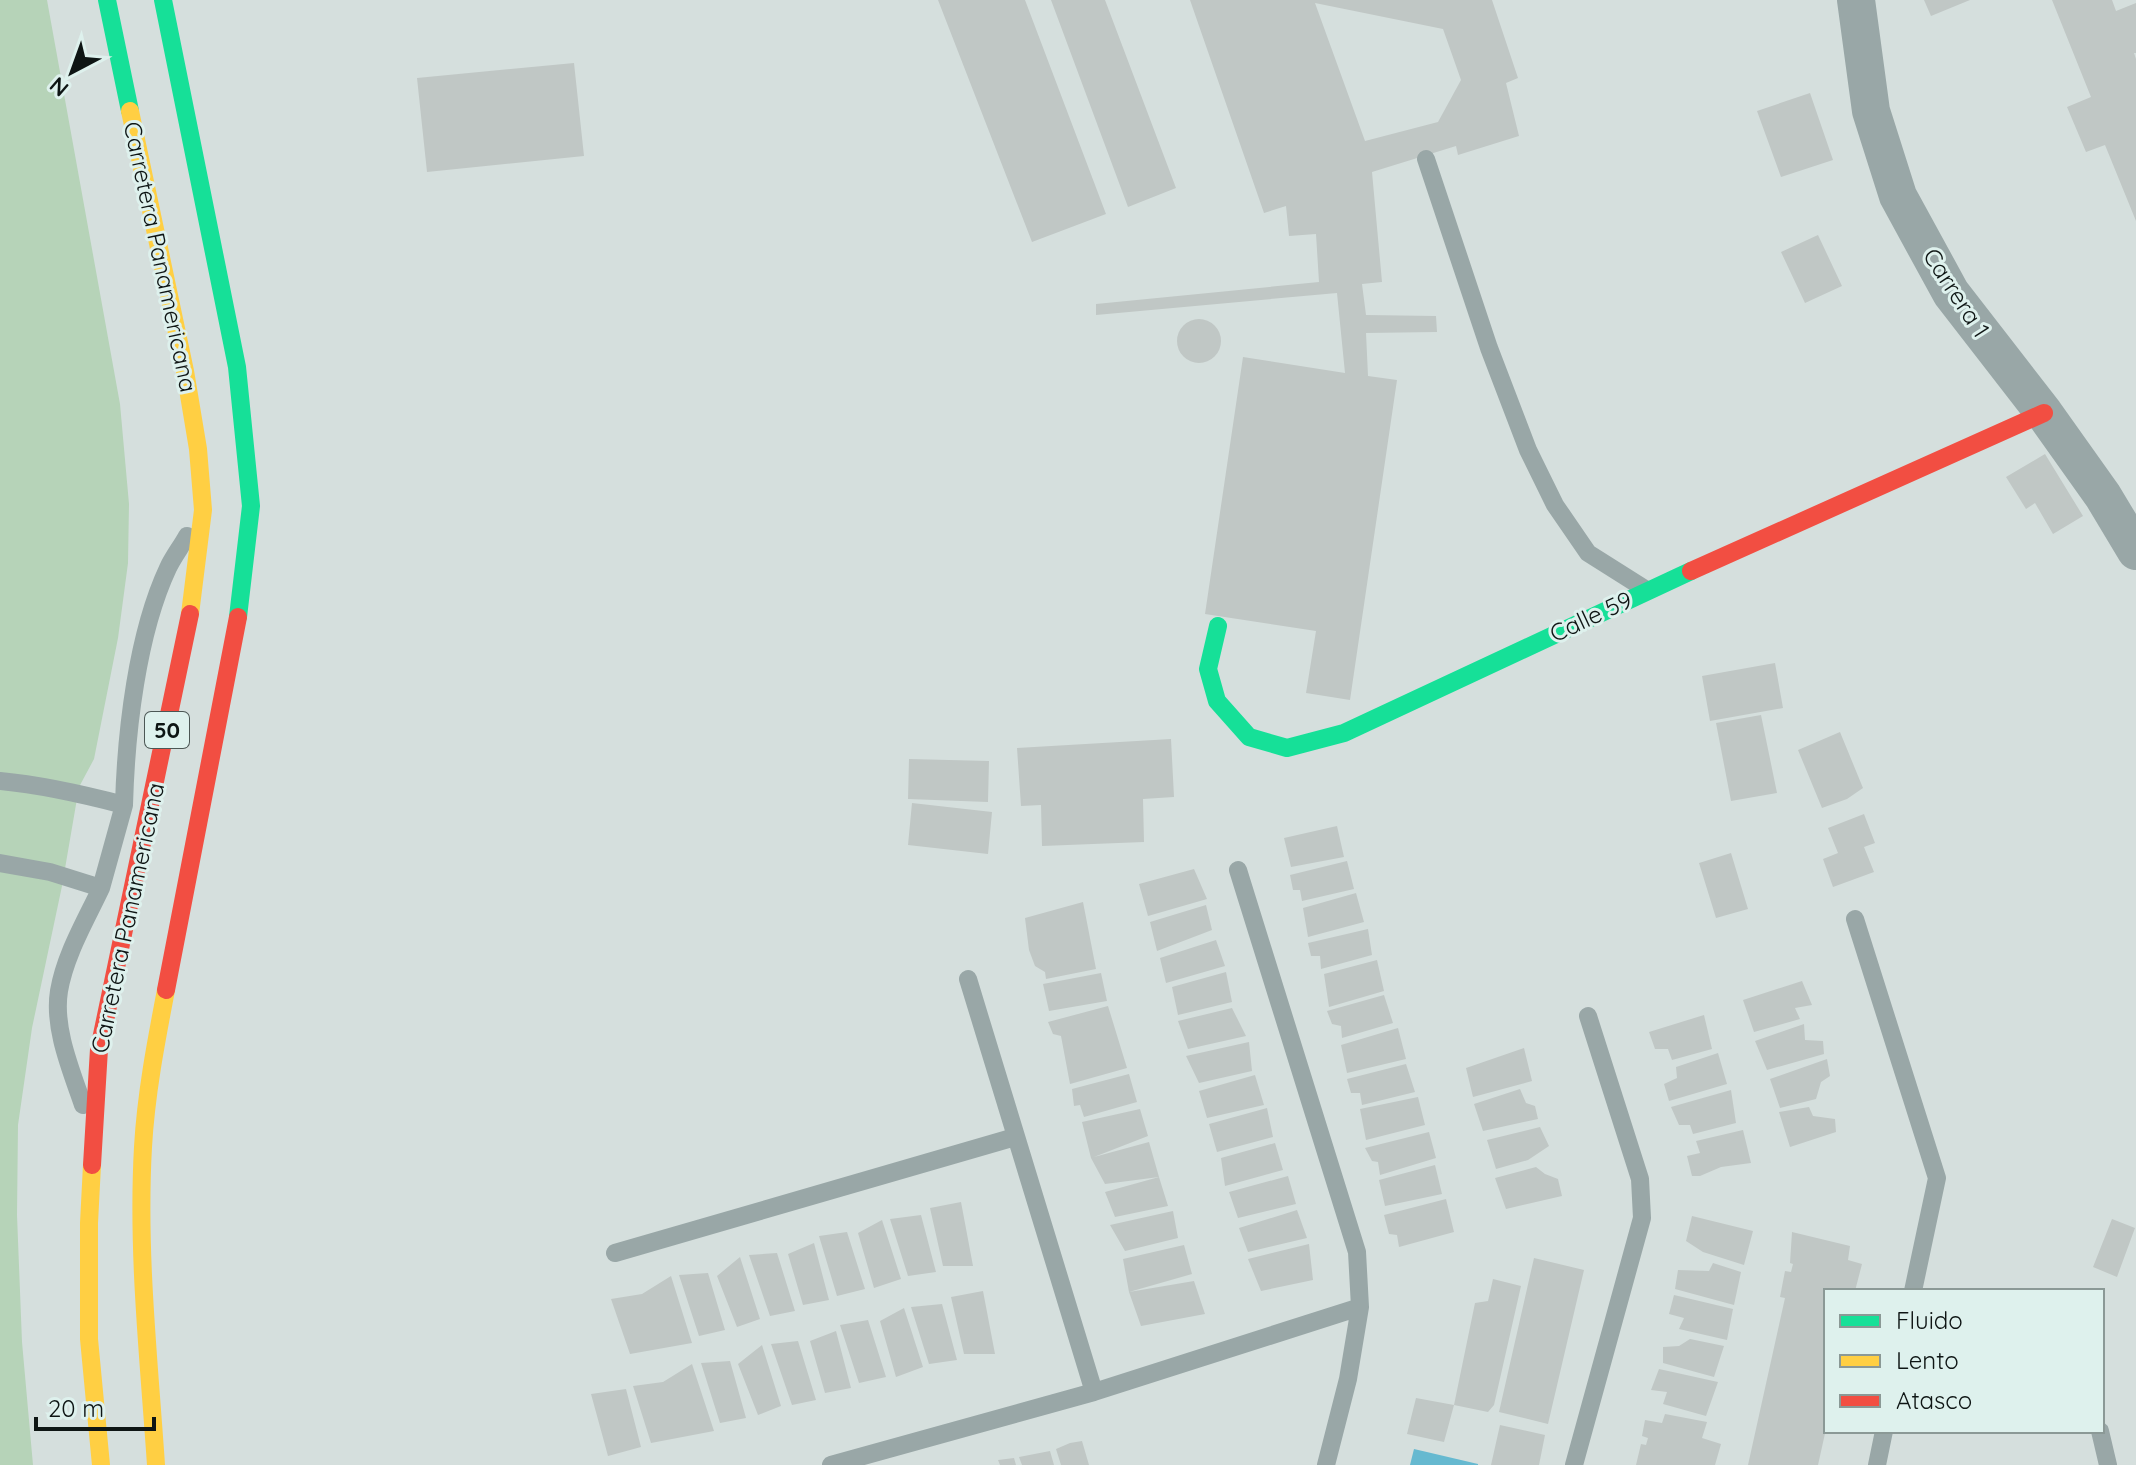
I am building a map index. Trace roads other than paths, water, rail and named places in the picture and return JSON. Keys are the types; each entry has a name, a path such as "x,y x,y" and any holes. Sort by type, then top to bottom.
{"main road":[{"name":"Carretera Panamericana","path":"101,1465 89,1339 89,1223 99,1049 189,625 203,510 198,449 185,371 107,0"},
{"name":"Carretera Panamericana","path":"156,1465 143,1256 143,1147 152,1063 236,635 251,506 237,367 163,0"},
{"name":"Calle 59","path":"1218,626 1208,669 1217,701 1249,737 1287,748 1344,733 1647,591 2044,413"}],"street":[{"name":"Carrera 1","path":"1856,0 1871,111 1898,196 1951,293 2044,413 2103,496 2136,551"}],"lane":[{"path":"1426,159 1489,348 1528,450 1555,505 1588,553 1647,591"},
{"path":"93,1137 67,1057 60,1022 59,993 71,953 101,888 124,805 125,756 142,653 154,605 168,567 203,510"},
{"path":"0,781 65,790 124,805"},
{"path":"0,863 50,872 101,888"},
{"path":"1238,870 1357,1252 1360,1307 1348,1379 1326,1465"},
{"path":"1855,919 1937,1178 1913,1289"},
{"path":"968,979 1094,1392"},
{"path":"1574,1465 1642,1218 1640,1179 1588,1016"},
{"path":"615,1253 1015,1137"},
{"path":"831,1465 1094,1392 1360,1307"},
{"path":"1877,1465 1884,1433"},
{"path":"2100,1433 2108,1465"}],"water":[{"path":"1414,1449 1478,1464 1478,1465 1410,1465"}]}
